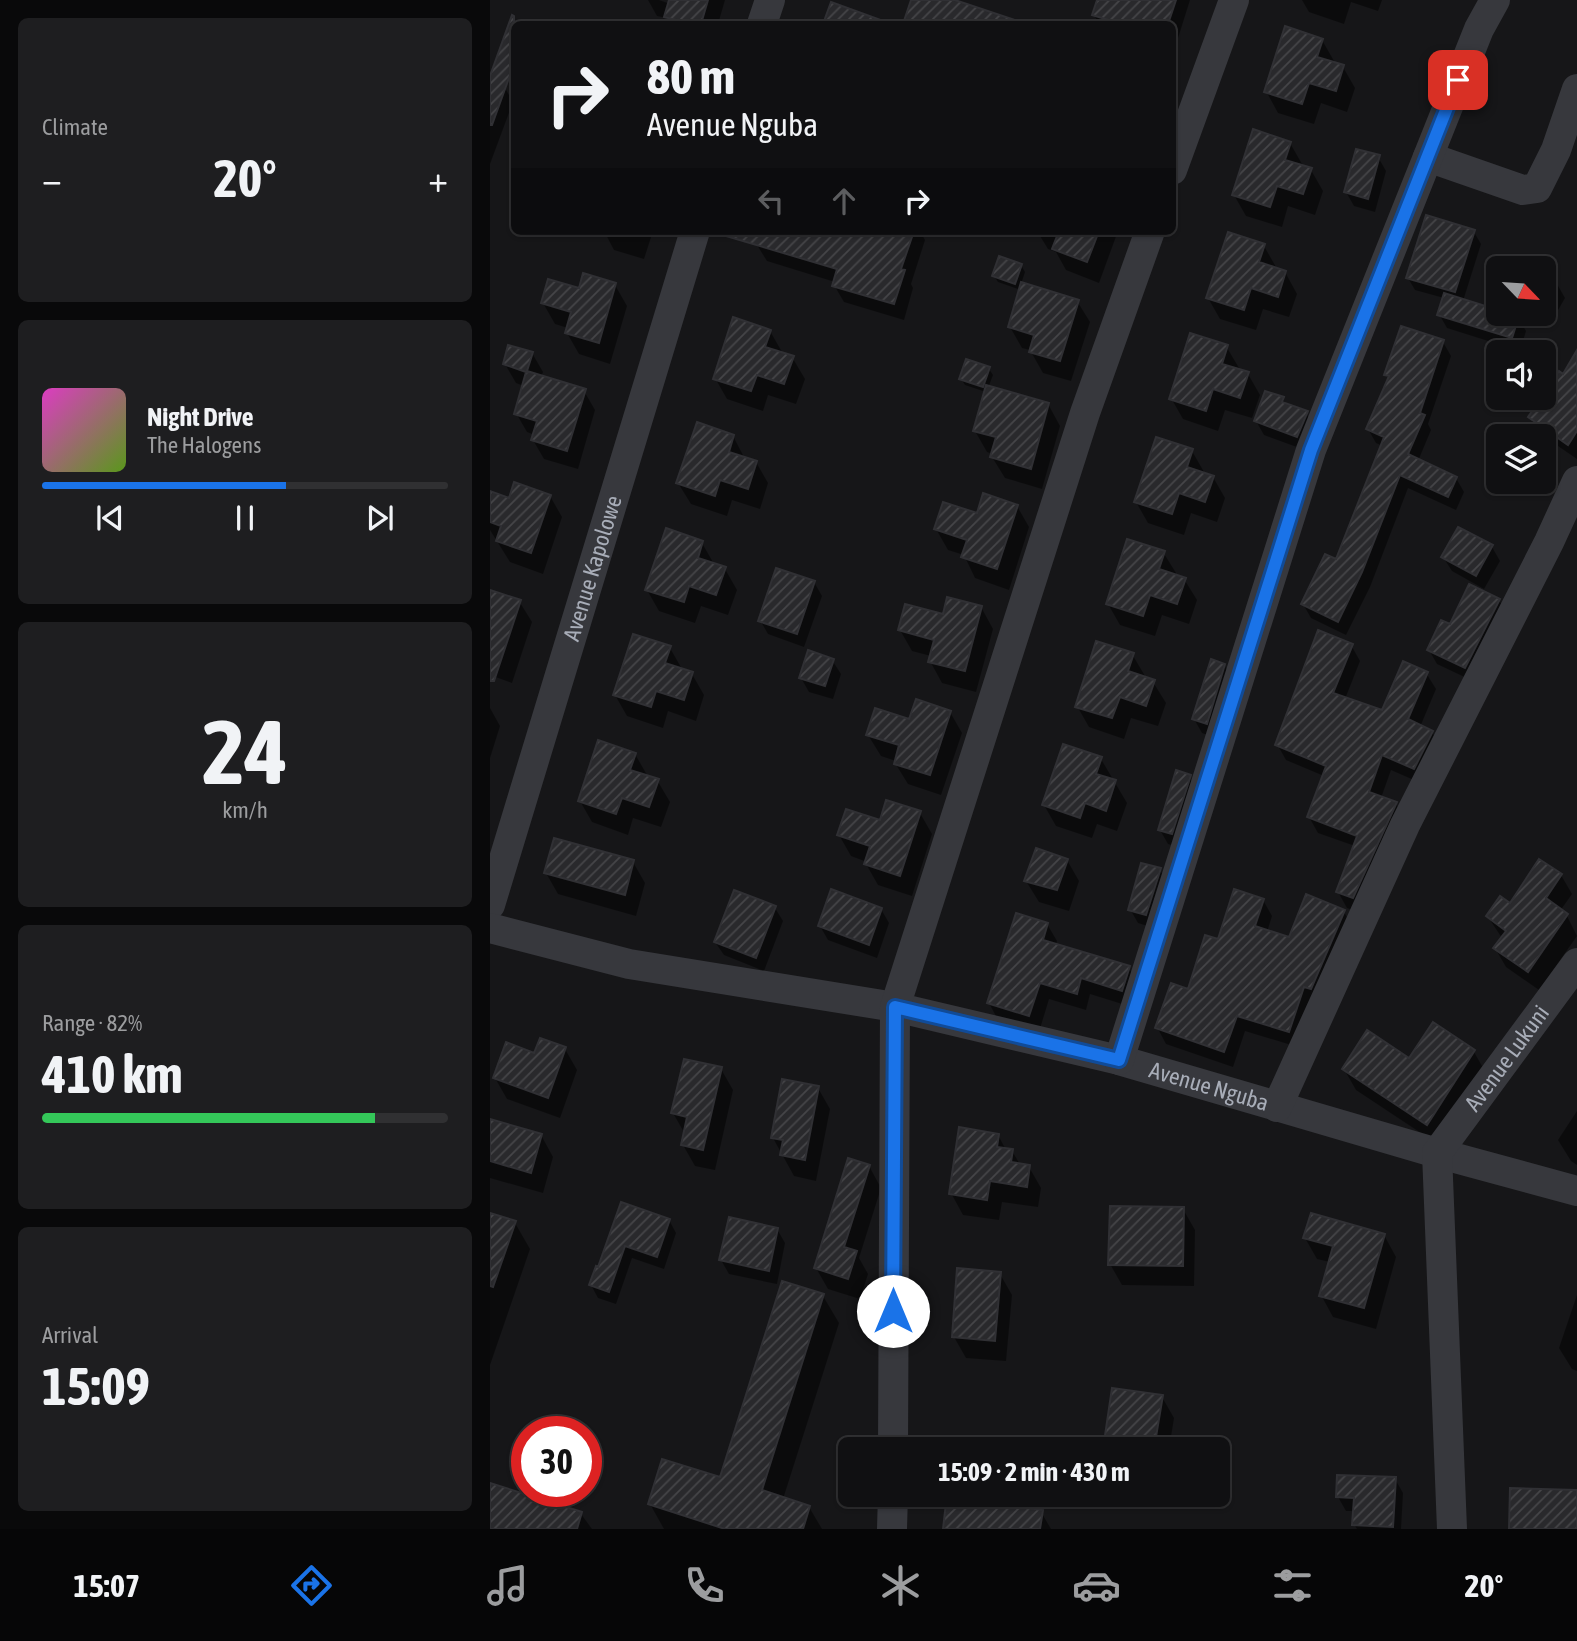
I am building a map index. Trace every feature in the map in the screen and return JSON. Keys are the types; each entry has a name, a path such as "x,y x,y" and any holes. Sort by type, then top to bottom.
{"street":[{"path":"763,21 770,0"},
{"path":"1176,159 1234,0"},
{"path":"1119,1060 1311,450 1479,29 1495,0"},
{"path":"1428,157 1523,190 1537,188 1556,150 1577,89"},
{"name":"Avenue Kapolowe","path":"490,905 694,235"},
{"path":"893,1437 895,1007 1085,413 1149,235"},
{"path":"1277,1107 1405,825 1543,554 1577,481"},
{"name":"Avenue Nguba","path":"490,928 629,964 895,1007 1119,1060 1577,1191"},
{"name":"Avenue Lukuni","path":"1437,1153 1577,963"},
{"path":"1437,1153 1452,1529"},
{"path":"892,1507 892,1529"}],"building":[{"path":"669,0 708,0 702,21 680,21 664,17"},
{"path":"911,0 955,0 1018,21 904,21"},
{"path":"1097,0 1176,0 1169,21 1112,21 1092,15"},
{"path":"831,2 883,21 824,21"},
{"path":"512,15 514,21 511,21 511,72 492,125 490,76"},
{"path":"1285,26 1323,39 1317,57 1344,65 1336,91 1309,83 1302,104 1264,92"},
{"path":"1253,129 1291,142 1285,160 1312,168 1303,194 1277,186 1270,207 1232,195"},
{"path":"1356,149 1380,155 1368,199 1344,192"},
{"path":"1426,215 1475,230 1455,292 1406,278"},
{"path":"1228,232 1265,244 1259,262 1286,271 1278,297 1251,288 1244,310 1206,298"},
{"path":"913,235 901,269 905,270 894,304 832,286 837,269 726,236"},
{"path":"1057,235 1097,235 1087,262 1052,249"},
{"path":"999,256 1022,264 1015,284 992,276"},
{"path":"583,273 616,283 599,343 565,333 571,312 541,303 548,279 579,288"},
{"path":"1021,282 1079,300 1060,361 1029,352 1034,335 1008,327"},
{"path":"1444,293 1486,306 1486,326 1516,326 1512,338 1437,315"},
{"path":"733,317 771,330 765,347 794,356 784,384 757,375 751,391 713,379"},
{"path":"1401,326 1444,340 1420,413 1425,415 1408,454 1457,477 1448,497 1400,475 1362,572 1338,622 1301,604 1325,554 1336,559 1384,437 1366,429 1389,376 1384,375"},
{"path":"1190,333 1228,345 1222,364 1249,372 1240,398 1213,389 1206,411 1169,399"},
{"path":"508,345 533,352 527,371 586,389 567,451 531,440 537,421 514,414 526,372 503,364"},
{"path":"1577,350 1577,431 1568,445 1556,437 1556,424 1538,424 1528,417 1533,410 1556,410 1556,375 1559,371 1563,374"},
{"path":"966,359 990,367 983,387 959,379"},
{"path":"986,385 1049,403 1031,469 990,457 996,437 973,431"},
{"path":"1265,391 1284,397 1282,402 1308,411 1297,437 1254,421"},
{"path":"697,422 734,435 729,452 757,461 748,489 720,480 715,496 676,483"},
{"path":"1156,437 1193,449 1187,467 1214,476 1205,502 1179,493 1172,514 1134,502"},
{"path":"514,482 551,495 531,553 496,541 501,526 490,522 490,491 509,498"},
{"path":"983,493 1018,505 997,569 961,557 967,540 934,529 943,502 977,513"},
{"path":"1458,527 1493,545 1476,576 1441,557"},
{"path":"666,528 703,541 698,558 726,567 716,595 689,586 684,602 645,590"},
{"path":"1127,539 1165,551 1159,569 1186,578 1177,604 1150,595 1143,616 1106,604"},
{"path":"776,568 815,581 797,634 758,621"},
{"path":"1469,584 1500,599 1465,668 1427,650 1441,620 1450,624"},
{"path":"490,590 521,600 494,681 490,681"},
{"path":"947,597 982,606 965,671 928,662 934,640 898,630 905,604 943,614"},
{"path":"1318,630 1353,644 1333,693 1382,710 1403,661 1428,672 1408,719 1433,731 1414,769 1382,755 1369,792 1397,802 1353,898 1336,892 1357,836 1307,817 1326,766 1275,745"},
{"path":"633,634 671,646 665,663 693,672 684,700 656,691 651,707 613,695"},
{"path":"1096,641 1134,653 1128,671 1155,680 1146,706 1120,697 1112,718 1075,707"},
{"path":"808,650 834,659 825,686 799,678"},
{"path":"1211,659 1225,664 1207,724 1192,719"},
{"path":"916,699 951,711 930,775 894,764 899,745 866,735 875,708 909,719"},
{"path":"598,740 636,753 630,770 659,779 649,807 622,798 616,814 578,801"},
{"path":"1063,744 1102,757 1096,774 1116,780 1106,811 1085,803 1080,818 1042,805"},
{"path":"1176,770 1191,775 1172,834 1158,830"},
{"path":"886,800 921,811 900,876 864,864 870,846 837,835 846,809 880,820"},
{"path":"554,838 634,860 625,895 544,873"},
{"path":"1036,848 1068,859 1057,890 1024,881"},
{"path":"1539,859 1562,874 1546,898 1568,914 1528,972 1493,948 1506,931 1486,916 1500,896 1510,903"},
{"path":"1141,863 1161,868 1146,915 1128,910"},
{"path":"831,889 882,908 869,945 818,926"},
{"path":"1234,889 1264,899 1255,926 1289,937 1306,894 1345,910 1311,989 1304,987 1289,1032 1237,1016 1224,1052 1155,1028 1171,983 1188,989 1205,935 1218,939"},
{"path":"734,890 776,906 756,958 714,942"},
{"path":"1016,913 1048,923 1043,940 1130,966 1122,991 1081,978 1077,994 1040,983 1029,1016 987,1003"},
{"path":"1433,1022 1475,1050 1427,1125 1342,1069 1367,1030 1409,1058"},
{"path":"540,1038 566,1047 548,1098 493,1078 506,1042 534,1053"},
{"path":"684,1059 722,1067 703,1150 681,1145 687,1117 671,1113"},
{"path":"782,1079 819,1086 805,1160 780,1155 783,1140 771,1138"},
{"path":"490,1119 542,1134 531,1173 490,1161"},
{"path":"959,1127 999,1134 997,1147 1013,1149 1011,1162 1030,1165 1027,1187 990,1181 987,1200 949,1194"},
{"path":"848,1158 870,1165 844,1247 857,1251 848,1279 814,1268"},
{"path":"621,1202 670,1219 657,1257 625,1246 609,1292 589,1285"},
{"path":"1110,1206 1184,1207 1183,1266 1108,1265"},
{"path":"490,1213 516,1221 493,1287 490,1286"},
{"path":"1311,1213 1385,1234 1364,1308 1319,1296 1333,1246 1303,1238"},
{"path":"729,1217 778,1228 769,1271 719,1260"},
{"path":"957,1268 1001,1272 995,1341 952,1337"},
{"path":"782,1281 824,1294 762,1490 810,1506 803,1529 725,1529 648,1504 662,1459 720,1477"},
{"path":"1112,1388 1163,1395 1156,1437 1105,1437"},
{"path":"1337,1475 1396,1477 1393,1527 1352,1525 1354,1498 1336,1497"},
{"path":"490,1483 511,1490 511,1507 566,1507 582,1512 577,1529 490,1529"},
{"path":"1510,1488 1577,1490 1577,1529 1509,1529"},
{"path":"946,1507 1017,1507 1043,1510 1040,1529 943,1529"}],"route":[{"path":"893,1311 895,1007 1119,1060 1311,450 1458,80"}]}
